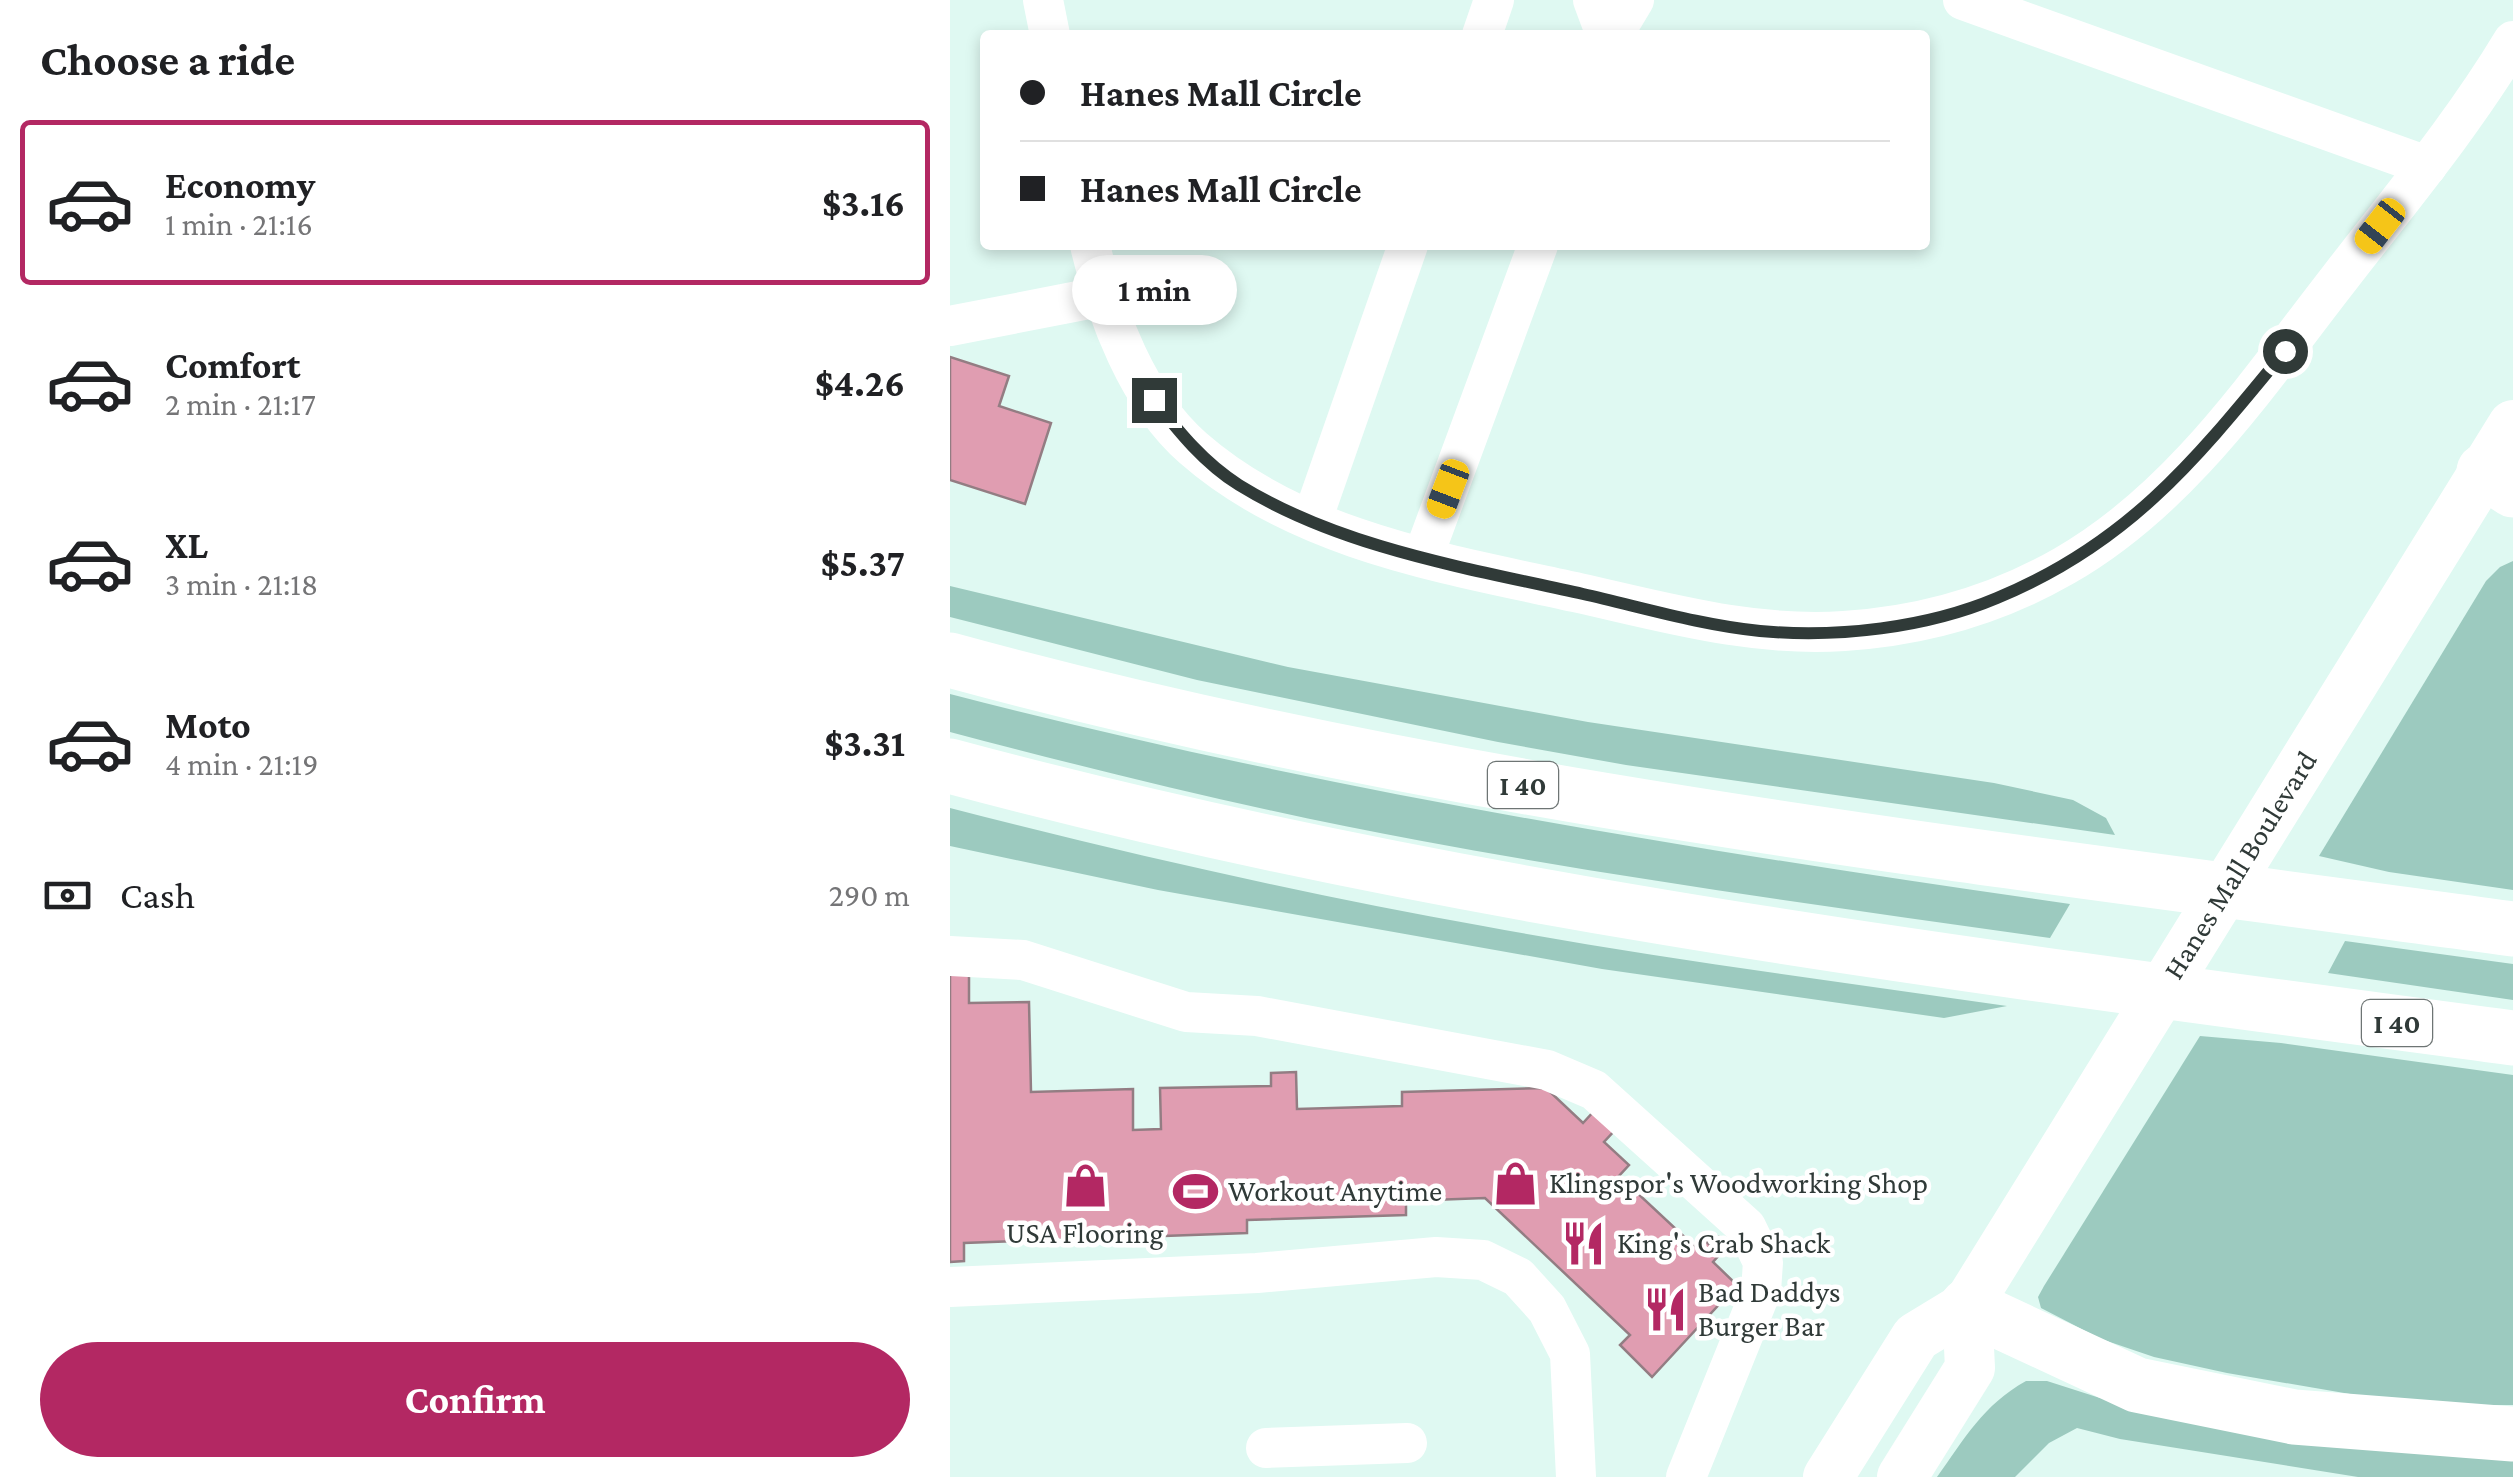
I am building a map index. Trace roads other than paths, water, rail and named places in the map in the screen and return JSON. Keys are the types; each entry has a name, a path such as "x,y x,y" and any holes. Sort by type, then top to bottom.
{"highway":[{"name":"I 40","path":"950,660 1211,723 1469,776 1770,826 2513,929"},
{"name":"I 40","path":"950,766 1100,806 1550,898 2039,973 2513,1038"},
{"path":"1967,1306 2137,1385 2294,1416 2513,1434"}],"main road":[{"name":"Hanes Mall Boulevard","path":"1828,1477 1916,1337 1967,1306 2499,481 2513,425"},
{"path":"1902,1477 1970,1368 1967,1306"}],"lane":[{"path":"1044,0 1049,30"},
{"path":"1484,30 1494,0"},
{"path":"1593,0 1608,30"},
{"path":"1613,30 1634,0"},
{"path":"1963,0 2426,166"},
{"path":"1091,250 1104,296 1138,380 1188,444 1237,484 1312,520 1423,557 1680,617 1762,631 1845,631 1926,621 1995,600 2070,562 2151,504 2274,365 2477,100 2513,41"},
{"path":"1312,520 1406,250"},
{"path":"1423,557 1536,250"},
{"path":"950,326 1104,296"},
{"path":"950,956 1023,960 1186,1012 1257,1016 1547,1070 1594,1090 1746,1227 1763,1262 1761,1291 1686,1477"},
{"path":"950,1287 1256,1273 1436,1256 1483,1260 1518,1277 1548,1309 1570,1354 1576,1477"},
{"path":"1266,1448 1407,1443"}],"place":[{"name":"Klingspor's Woodworking Shop","path":"1516,1183"},
{"name":"USA Flooring","path":"1085,1186"},
{"name":"Workout Anytime","path":"1195,1191"},
{"name":"King's Crab Shack","path":"1584,1243"},
{"name":"Bad Daddys Burger Bar","path":"1665,1309"}]}
